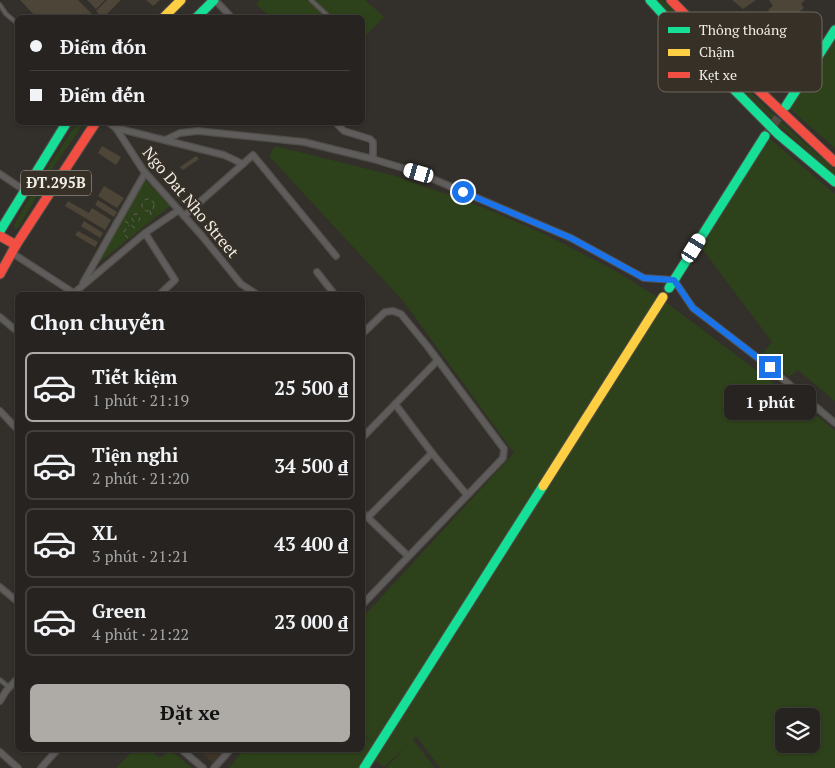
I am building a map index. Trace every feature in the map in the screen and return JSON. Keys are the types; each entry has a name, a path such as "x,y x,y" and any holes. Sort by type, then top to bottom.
{"main road":[{"path":"166,15 181,0"},
{"path":"199,15 215,0"},
{"path":"650,0 661,12"},
{"path":"671,0 682,12"},
{"path":"822,50 835,30"},
{"path":"737,92 778,134 835,182"},
{"path":"760,92 835,162"},
{"path":"786,106 795,92"},
{"name":"ĐT.295B","path":"0,231 65,125"},
{"name":"ĐT.295B","path":"0,274 14,249 94,125"},
{"path":"672,284 765,136"},
{"path":"0,236 14,249"},
{"path":"364,768 663,297"}],"street":[{"path":"215,0 229,15"},
{"name":"Ngo Dat Nho Street","path":"112,125 116,128 145,173 202,236 241,284 253,292"},
{"path":"338,125 344,132 370,139 373,142 373,158"},
{"path":"116,128 224,155 243,164"},
{"path":"165,140 180,133 198,131 304,142 373,158 419,173 571,238 644,278 672,284 693,308 758,358 835,423"},
{"path":"184,216 253,154 336,256"},
{"path":"77,292 145,173"},
{"path":"0,174 24,190"},
{"path":"80,286 145,233 179,210"},
{"path":"145,233 175,280 162,292"},
{"path":"14,249 73,292"},
{"path":"317,272 333,292"},
{"path":"365,330 386,312 396,311 401,314 438,360 504,449 503,458 365,602"},
{"path":"0,316 15,329"},
{"path":"365,435 438,360"},
{"path":"395,404 467,495"},
{"path":"0,411 15,427"},
{"path":"368,517 432,453"},
{"path":"365,514 408,556"},
{"path":"0,588 15,600"},
{"path":"0,700 15,681"},
{"path":"0,752 18,768"},
{"path":"41,768 55,752"},
{"path":"184,752 203,768"},
{"path":"214,768 228,752"}],"lane":[{"path":"311,0 327,15"},
{"path":"0,5 6,14 15,22"},
{"path":"0,680 9,687"}],"path":[{"path":"145,199 150,199 154,202 153,208 150,211 146,211 141,206 145,199"},
{"path":"150,211 152,218"},
{"path":"122,219 138,230"},
{"path":"138,221 143,226"},
{"path":"128,238 122,233 130,224"}],"shaded area":[{"path":"200,752 223,752 213,763"}],"green space":[{"path":"259,0 365,0 384,17 365,36 365,15 268,15 256,4"},
{"path":"657,0 663,0 674,12 668,12"},
{"path":"835,37 835,148 789,108 799,92 822,92 822,57"},
{"path":"745,92 750,92 789,130 835,169 835,175 788,134"},
{"path":"76,125 83,125 55,165 18,228 15,229 14,225 45,171"},
{"path":"769,138 835,194 835,401 798,370 789,377 762,354 772,342 700,246"},
{"path":"275,146 392,175 485,208 544,234 614,270 667,303 835,430 835,768 440,768 416,736 413,740 435,768 386,768 409,744 384,767 373,760 362,768 229,768 242,752 365,752 365,737 376,746 365,735 365,615 514,453 404,302 269,156"},
{"path":"145,180 170,206 92,268 143,181"},
{"path":"132,752 152,752 160,758 168,752 172,752 192,768 116,768"}],"building":[{"path":"20,0 78,0 93,15 34,15"},
{"path":"87,0 105,0 96,9"},
{"path":"107,0 121,0 106,15 100,15 96,11"},
{"path":"146,0 160,0 153,6"},
{"path":"732,0 756,0 743,9"},
{"path":"769,0 805,0 801,4 804,8 799,12 770,12 768,10 773,6"},
{"path":"102,146 121,157 116,165 98,153"},
{"path":"196,156 199,159 183,170 180,167"},
{"path":"104,186 124,198 117,208 98,196"},
{"path":"98,200 117,212 114,217 95,205"},
{"path":"68,201 89,213 92,208 111,220 105,230 65,206"},
{"path":"84,221 103,233 100,238 81,226"},
{"path":"78,231 98,242 95,247 75,235"}],"tunnel":[{"path":"765,136 785,108"}],"traffic: fast":[{"path":"199,15 214,0"},
{"path":"650,0 661,12"},
{"path":"822,50 835,30"},
{"path":"737,92 778,134 835,182"},
{"path":"786,106 795,92"},
{"path":"0,231 65,125"},
{"path":"669,288 765,136"},
{"path":"364,768 543,486"}],"traffic: slow":[{"path":"166,15 181,0"},
{"path":"543,486 663,297"}],"traffic: jam":[{"path":"671,0 683,12"},
{"path":"761,92 835,162"},
{"path":"0,274 16,245 94,125"},
{"path":"0,236 16,245"}],"route":[{"path":"463,192 571,238 644,278 674,280 693,308 770,367"}]}
